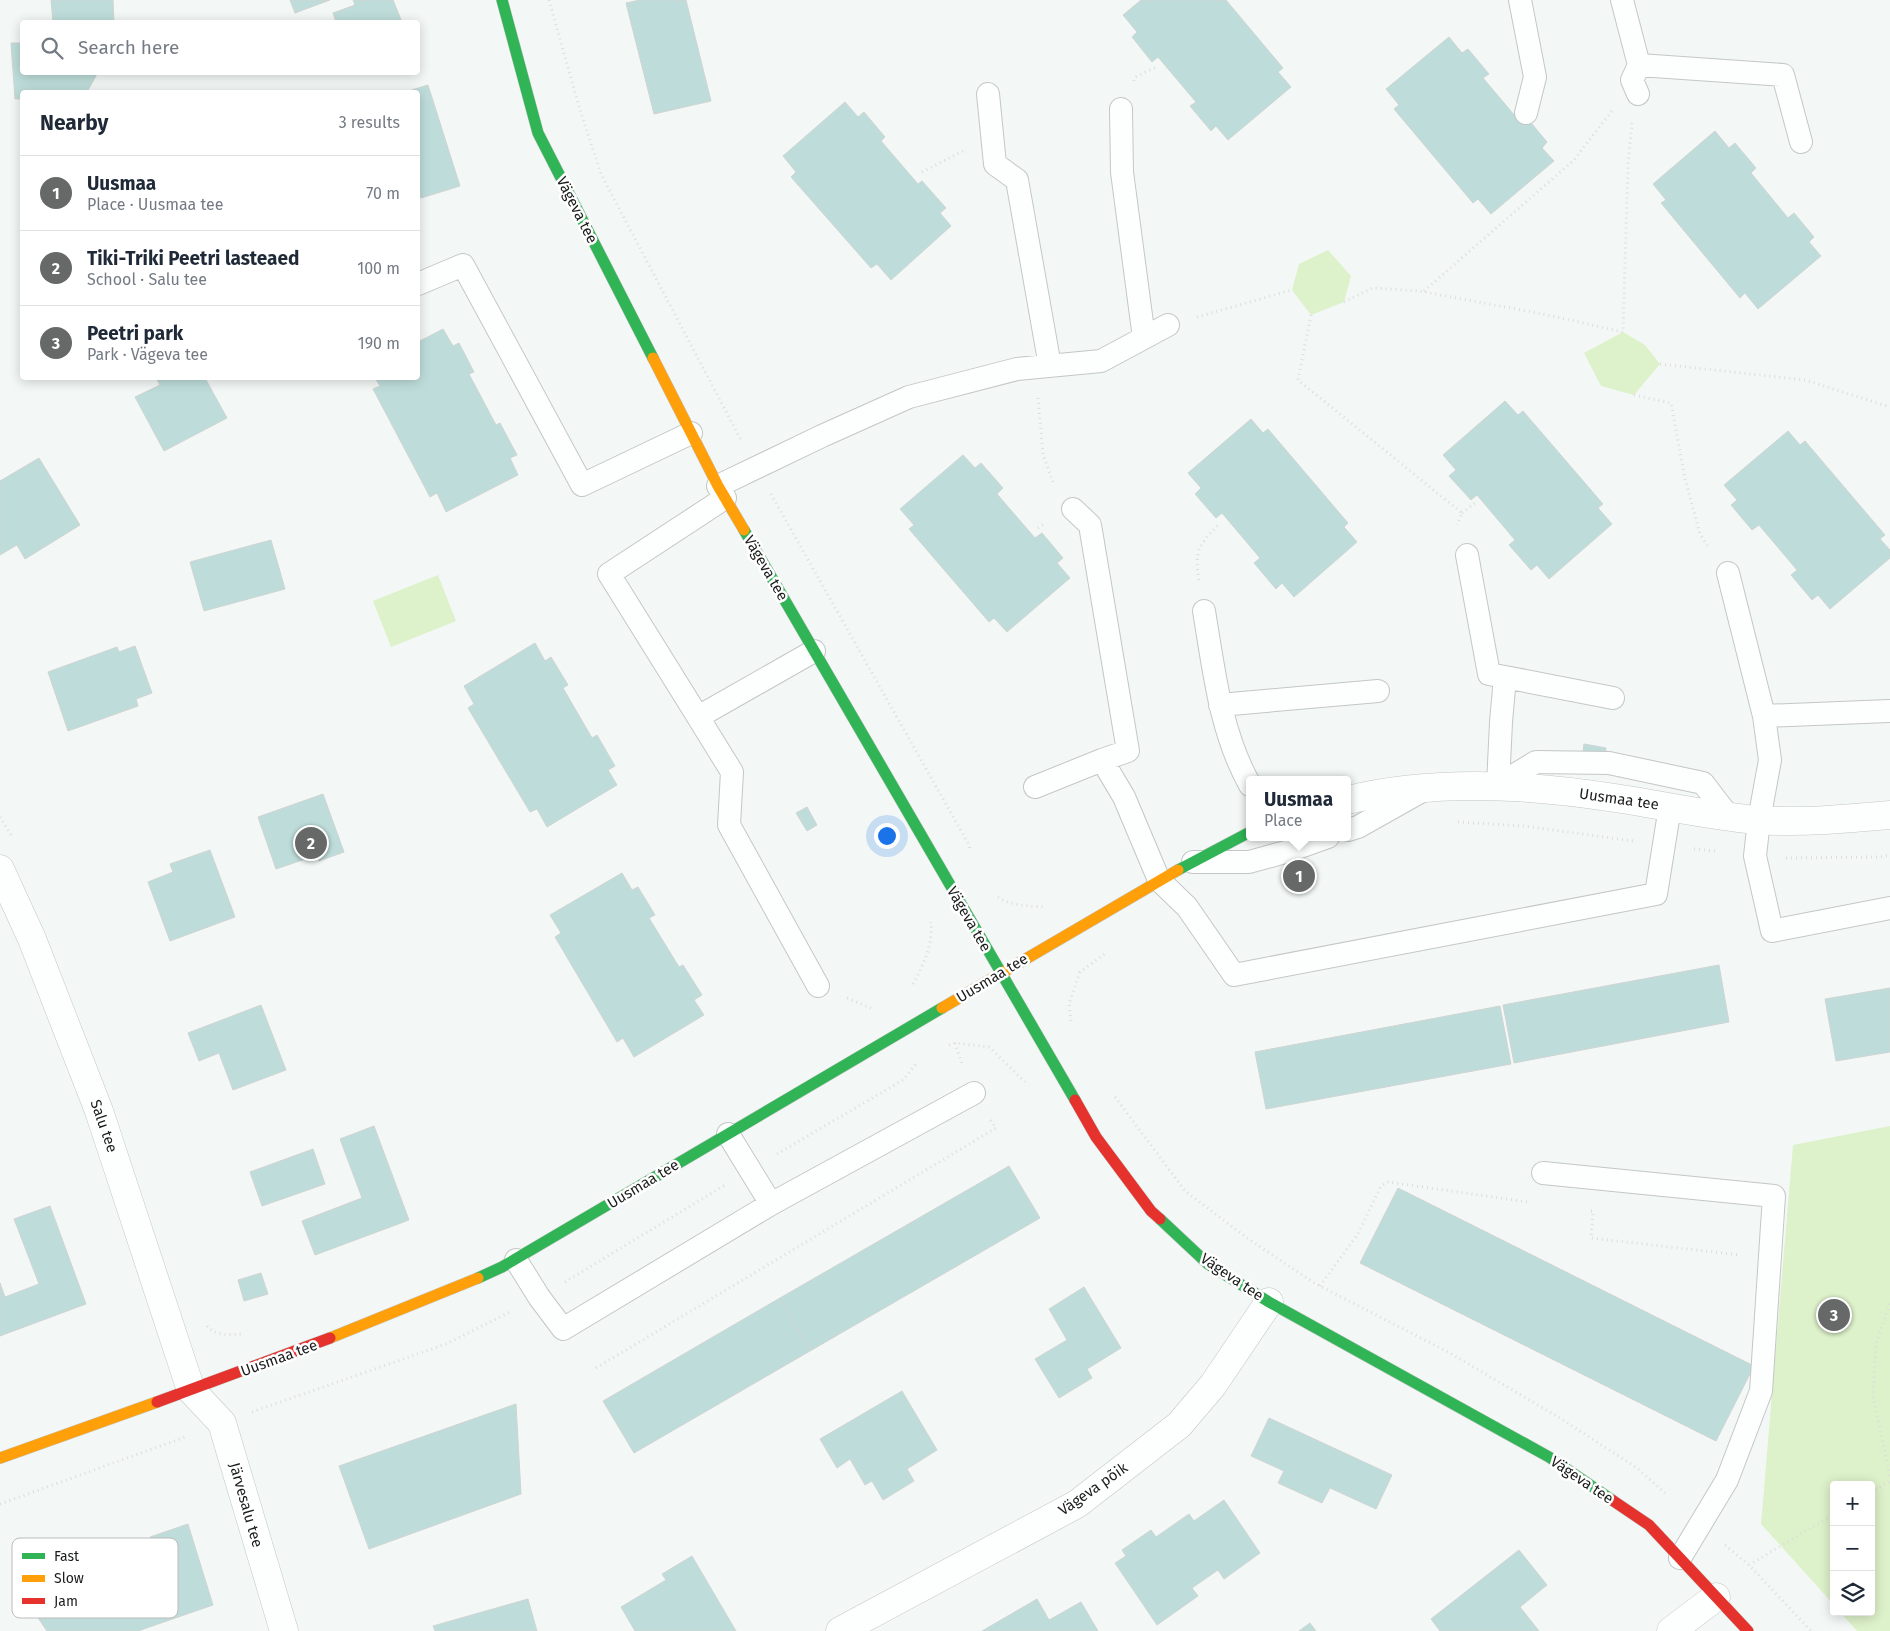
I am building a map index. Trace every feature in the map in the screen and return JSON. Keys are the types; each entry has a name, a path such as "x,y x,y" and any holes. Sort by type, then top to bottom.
{"street":[{"name":"Vägeva tee","path":"502,0 538,133 721,492 1062,1075 1096,1138 1151,1211 1208,1264 1269,1302 1549,1457 1649,1525 1748,1631"},
{"name":"Uusmaa tee","path":"1351,799 1372,794 1426,788 1498,785 1612,797 1730,817 1759,820 1828,821 1890,815"},
{"name":"Uusmaa tee","path":"0,1458 325,1341 417,1305 516,1260 1159,880 1246,834"},
{"name":"Salu tee","path":"0,869 32,939 99,1110 190,1390"},
{"name":"Vägeva põik","path":"840,1630 1077,1504 1179,1425 1213,1385 1269,1302"},
{"name":"Järvesalu tee","path":"190,1390 222,1423 284,1631"},
{"path":"1671,1631 1716,1597"}],"lane":[{"path":"1520,0 1535,77 1526,113"},
{"path":"1622,0 1636,80 1783,76 1801,142"},
{"path":"988,94 995,164 1017,180 1043,367"},
{"path":"1121,109 1122,172 1144,338"},
{"path":"420,283 463,265 582,485 691,433"},
{"path":"818,986 729,825 732,772 608,574 756,468 822,436 909,398 1017,369 1101,361 1168,326"},
{"path":"1035,787 1102,760 1128,752 1090,525 1074,509"},
{"path":"1466,555 1489,674 1613,698"},
{"path":"1728,573 1764,716 1770,760 1759,820 1755,856 1772,931 1890,908"},
{"path":"1204,610 1220,705 1241,768 1246,777"},
{"path":"698,717 814,651"},
{"path":"1498,785 1505,677"},
{"path":"1220,705 1378,691"},
{"path":"1764,716 1889,711"},
{"path":"1102,760 1124,797 1159,880 1187,907 1234,975 1656,894 1670,807"},
{"path":"1498,785 1536,762 1609,763 1703,784 1730,817"},
{"path":"1351,829 1358,827 1426,788"},
{"path":"1192,862 1249,862 1290,851 1317,841"},
{"path":"516,1260 539,1297 563,1328 771,1204 974,1093"},
{"path":"728,1134 771,1204"},
{"path":"1543,1172 1774,1196 1761,1391 1727,1480 1680,1558"}],"path":[{"path":"549,0 578,103 601,174 756,468 969,845 975,868 948,882 921,900 931,923 931,942 926,961 909,990"},
{"path":"1424,292 1573,161 1636,80"},
{"path":"1344,302 1372,288 1424,292 1543,314 1623,332 1628,165 1636,80"},
{"path":"922,172 963,151 993,145"},
{"path":"1168,326 1292,290"},
{"path":"1311,315 1298,380 1462,513"},
{"path":"1660,364 1805,380 1890,407"},
{"path":"1043,367 1043,454 1055,487 1074,509"},
{"path":"1634,395 1671,403 1685,479 1700,534 1728,573"},
{"path":"1466,555 1458,543 1457,527 1462,513 1475,503"},
{"path":"1204,610 1196,563 1202,542 1219,524"},
{"path":"1456,822 1524,826 1664,846 1773,858 1879,857 1890,855"},
{"path":"994,894 1002,900 1051,908"},
{"path":"1072,1027 1069,1004 1080,972 1112,948 1096,918"},
{"path":"818,986 875,1010 891,1008 904,1031"},
{"path":"596,1368 996,1128 974,1093 955,1043"},
{"path":"1110,1091 1185,1191 1247,1238 1320,1286 1450,1353 1560,1418 1638,1468 1749,1565 1811,1631"},
{"path":"1320,1286 1358,1234 1381,1186 1388,1182 1534,1203"},
{"path":"1583,1210 1593,1211 1591,1238 1770,1259"},
{"path":"1890,1304 1876,1343 1873,1396 1890,1476"},
{"path":"1875,1490 1890,1481"},
{"path":"1749,1565 1830,1516"}],"green space":[{"path":"1328,250 1351,276 1344,302 1311,315 1292,290 1299,264"},
{"path":"1623,332 1645,345 1660,364 1634,395 1601,386 1584,353"},
{"path":"438,575 456,621 391,647 373,601"},
{"path":"1890,1126 1890,1631 1857,1631 1844,1616 1875,1616 1875,1481 1830,1481 1830,1601 1761,1524 1793,1145"}],"building":[{"path":"51,0 113,0 114,20 53,20"},
{"path":"290,0 330,0 295,13"},
{"path":"353,0 393,0 401,20 335,20 333,13 355,5"},
{"path":"640,0 686,0 711,101 654,114 626,3"},
{"path":"1141,0 1226,0 1283,68 1278,72 1291,87 1228,140 1216,126 1211,131 1190,106 1196,102 1158,57 1152,62 1132,37 1137,32 1123,15"},
{"path":"1449,37 1462,53 1468,49 1489,74 1483,78 1521,123 1527,118 1547,142 1542,148 1554,161 1491,214 1478,199 1473,203 1394,109 1399,105 1386,89"},
{"path":"11,43 20,43 20,75 96,75 88,90 20,90 20,99 15,99"},
{"path":"428,85 460,186 421,198 420,90 412,90"},
{"path":"845,102 858,117 864,112 885,137 881,141 918,184 922,181 946,208 940,213 951,226 891,280 877,264 871,268 791,177 796,172 783,156"},
{"path":"1715,131 1729,148 1735,143 1756,168 1751,173 1788,218 1794,213 1814,237 1809,242 1821,256 1758,309 1745,293 1740,298 1661,203 1666,200 1653,184"},
{"path":"443,329 453,346 459,343 474,372 469,374 496,425 500,423 517,455 510,458 518,475 446,512 437,493 430,497 373,389 380,386 376,380 420,380 420,341"},
{"path":"157,380 206,380 227,418 164,451 135,397 160,385"},
{"path":"1505,401 1518,415 1523,411 1603,504 1598,508 1612,524 1549,579 1537,565 1531,570 1509,545 1515,540 1477,495 1471,500 1449,476 1456,470 1443,455"},
{"path":"1251,419 1263,433 1268,429 1348,523 1344,527 1357,542 1294,597 1282,583 1276,589 1254,563 1260,558 1222,513 1216,518 1195,494 1201,488 1188,473"},
{"path":"1788,431 1800,445 1805,441 1885,535 1880,539 1890,550 1890,558 1830,609 1818,595 1812,600 1791,575 1797,570 1759,525 1752,530 1731,505 1737,500 1724,485"},
{"path":"963,455 975,468 981,463 1003,488 997,494 1035,538 1042,533 1063,558 1057,563 1070,578 1007,632 994,618 989,622 909,529 914,525 900,509"},
{"path":"39,458 80,525 25,559 17,545 0,555 0,481"},
{"path":"271,540 285,589 204,611 190,562"},
{"path":"535,643 545,661 551,657 568,685 563,688 592,738 597,735 615,766 608,770 617,785 547,827 537,809 530,812 468,708 474,704 464,686"},
{"path":"135,646 152,693 136,699 138,706 68,731 48,672 117,647 119,652"},
{"path":"1584,744 1606,748 1605,756 1583,752"},
{"path":"323,794 344,852 319,861 317,855 276,869 258,817"},
{"path":"807,807 817,825 807,831 796,813"},
{"path":"210,850 235,917 170,941 148,882 173,872 170,864"},
{"path":"1308,868 1311,877 1290,884 1287,875"},
{"path":"622,873 632,890 638,887 655,915 649,918 679,967 683,965 702,995 694,1000 704,1015 634,1057 623,1038 617,1042 555,937 561,933 550,915"},
{"path":"1719,965 1729,1022 1514,1063 1503,1005"},
{"path":"1890,988 1890,1052 1836,1061 1825,999"},
{"path":"261,1005 286,1070 233,1090 219,1053 199,1061 188,1033"},
{"path":"1500,1006 1511,1064 1266,1109 1255,1052"},
{"path":"374,1126 409,1220 315,1255 302,1221 362,1198 340,1139"},
{"path":"313,1149 325,1184 262,1206 250,1172"},
{"path":"1009,1166 1040,1218 810,1351 780,1298"},
{"path":"1398,1188 1754,1366 1716,1441 1360,1263"},
{"path":"50,1206 86,1304 0,1336 0,1283 5,1297 39,1284 14,1219"},
{"path":"261,1273 268,1294 244,1301 238,1280"},
{"path":"1084,1287 1121,1348 1087,1369 1092,1378 1059,1398 1035,1359 1067,1340 1049,1309"},
{"path":"780,1298 810,1351 634,1453 603,1401"},
{"path":"902,1391 937,1450 907,1469 914,1481 883,1500 872,1481 865,1485 850,1459 837,1468 820,1439"},
{"path":"516,1404 521,1494 369,1549 339,1466"},
{"path":"1269,1418 1392,1475 1376,1509 1330,1488 1322,1503 1278,1483 1284,1471 1251,1456"},
{"path":"1224,1500 1260,1553 1224,1579 1218,1570 1192,1588 1198,1596 1157,1625 1115,1563 1126,1556 1122,1550 1151,1530 1156,1537 1189,1514 1194,1521"},
{"path":"188,1524 213,1605 178,1617 178,1538 150,1537"},
{"path":"1519,1550 1547,1585 1520,1607 1539,1631 1440,1631 1431,1619"},
{"path":"692,1556 736,1631 635,1631 621,1607 666,1580 662,1574"},
{"path":"528,1599 537,1631 435,1631 433,1626"},
{"path":"1037,1599 1049,1620 1081,1602 1098,1631 982,1631"},
{"path":"38,1618 176,1618 138,1631 47,1631"},
{"path":"1310,1623 1316,1631 1299,1631"}],"traffic: fast":[{"path":"502,0 538,133 653,358"},
{"path":"744,530 1075,1100"},
{"path":"1178,870 1246,834"},
{"path":"478,1278 502,1267 942,1008"},
{"path":"1160,1219 1208,1264 1269,1302 1549,1457 1612,1500"}],"traffic: slow":[{"path":"653,358 718,486 744,530"},
{"path":"942,1008 1178,870"},
{"path":"330,1338 478,1278"},
{"path":"0,1458 157,1402"}],"traffic: jam":[{"path":"1075,1100 1096,1137 1151,1211 1160,1219"},
{"path":"157,1402 330,1338"},
{"path":"1612,1500 1649,1525 1748,1631"}],"place":[{"name":"Tiki-Triki Peetri lasteaed","path":"311,843"},
{"name":"Uusmaa","path":"1299,876"},
{"name":"Peetri park","path":"1834,1315"}]}
